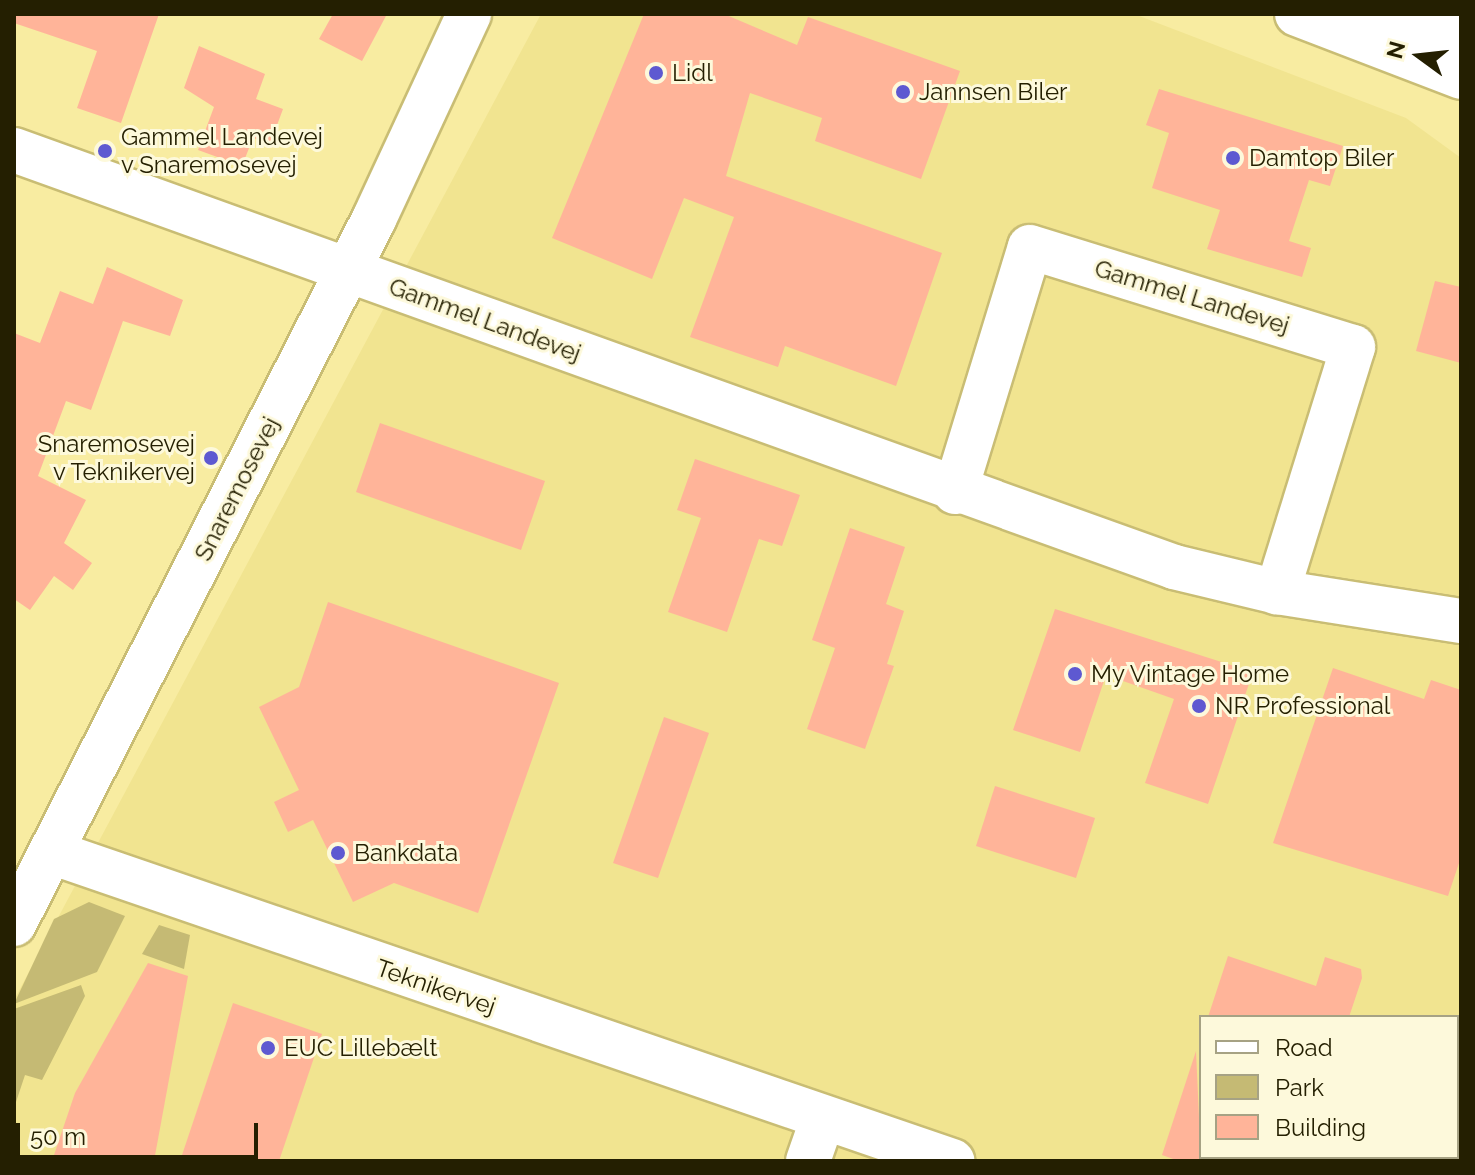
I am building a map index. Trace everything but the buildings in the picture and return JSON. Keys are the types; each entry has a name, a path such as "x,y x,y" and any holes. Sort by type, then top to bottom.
{"street":[{"name":"Snaremosevej","path":"14,924 348,271 463,34 486,14"},
{"path":"1297,14 1461,77"},
{"path":"1379,14 1455,37"},
{"name":"Gammel Landevej","path":"14,150 955,492 1174,567 1277,592 1461,621"},
{"name":"Gammel Landevej","path":"955,492 1030,247 1353,347 1277,592"},
{"name":"Teknikervej","path":"51,852 952,1161"},
{"path":"808,1161 823,1118"}],"shaded area":[{"path":"541,14 1134,14 1406,118 1461,158 1461,1161 14,1161 14,1000"}],"green space":[{"path":"89,902 125,916 97,972 14,1004 54,919"},
{"path":"159,925 190,935 184,969 142,954"},
{"path":"81,985 85,996 42,1080 25,1075 14,1108 14,1009"}],"place":[{"name":"Lidl","path":"656,73"},
{"name":"Jannsen Biler","path":"903,92"},
{"name":"Gammel Landevej v Snaremosevej","path":"105,151"},
{"name":"Damtop Biler","path":"1233,158"},
{"name":"Snaremosevej v Teknikervej","path":"211,458"},
{"name":"My Vintage Home","path":"1075,674"},
{"name":"NR Professional","path":"1199,706"},
{"name":"Bankdata","path":"338,853"},
{"name":"EUC Lillebælt","path":"268,1048"}]}
